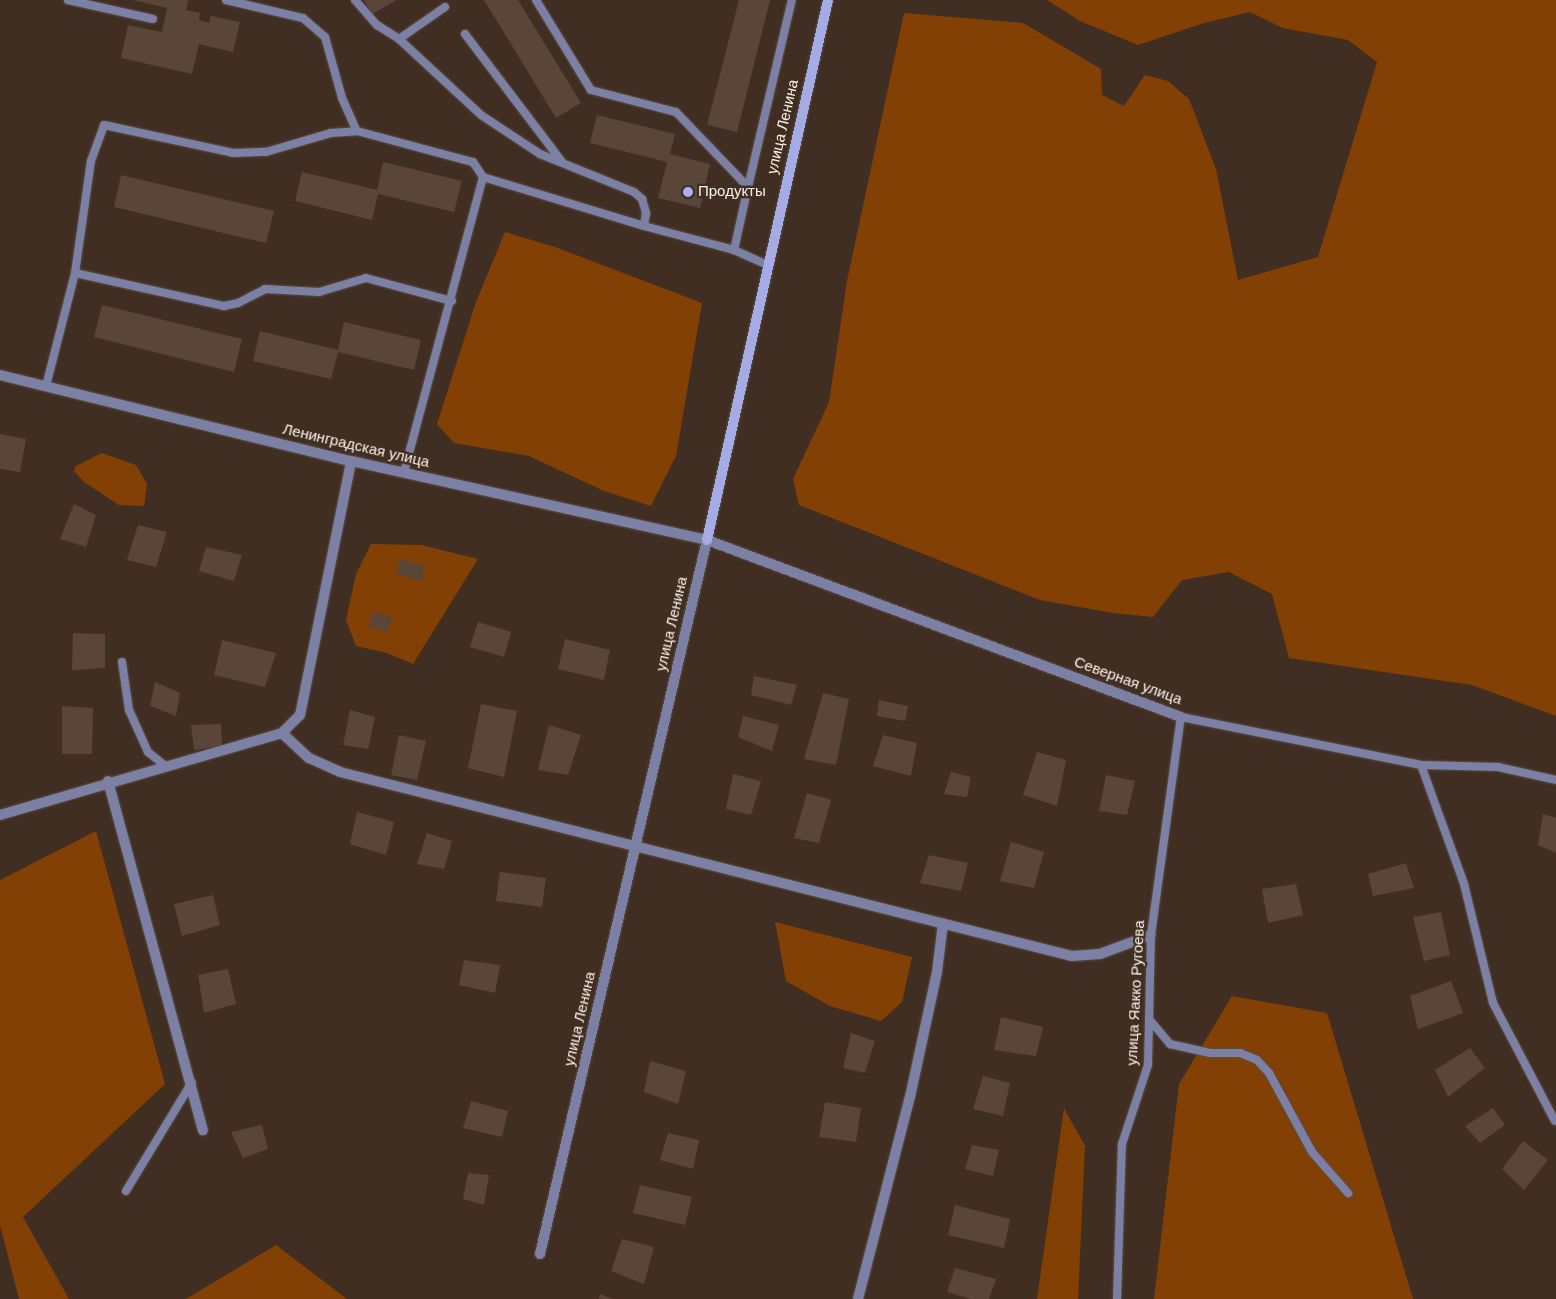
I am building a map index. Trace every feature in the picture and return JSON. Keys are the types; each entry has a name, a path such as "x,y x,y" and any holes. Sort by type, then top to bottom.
{"street":[{"name":"улица Ленина","path":"540,1254 637,847 828,0"},
{"name":"Ленинградская улица","path":"0,375 351,461 707,540"},
{"path":"0,815 108,781 282,733 300,715 351,461"},
{"name":"Северная улица","path":"707,540 1181,717"},
{"path":"282,733 309,758 340,772 1072,956 1100,954 1151,934"},
{"path":"108,781 192,1082 203,1130"},
{"path":"858,1299 910,1097 937,972 943,924"}],"lane":[{"path":"68,0 152,19"},
{"path":"226,0 303,18 325,37 342,98 357,131"},
{"path":"355,0 377,25 398,39 481,116 540,154 634,192 644,206 644,226"},
{"path":"536,0 591,90 676,112 748,187"},
{"path":"734,250 792,0"},
{"path":"398,39 445,7"},
{"path":"465,34 564,164"},
{"path":"46,386 75,274 90,161 104,125 233,153 266,152 330,133 357,131 473,162 483,177 644,226 734,250 767,264"},
{"path":"404,472 452,301 483,177"},
{"path":"75,274 224,306 238,303 265,289 319,292 366,278 452,301"},
{"path":"122,662 129,710 148,752 164,765"},
{"name":"Северная улица","path":"1181,717 1421,765 1498,767 1556,780"},
{"name":"улица Яакко Ругоева","path":"1117,1299 1122,1144 1148,1065 1151,934 1181,717"},
{"path":"1421,765 1464,884 1493,1003 1555,1121"},
{"path":"1149,1019 1170,1044 1210,1053 1240,1053 1257,1060 1269,1073 1312,1152 1348,1193"},
{"path":"126,1191 192,1082"}],"shaded area":[{"path":"1047,0 1556,0 1556,716 1472,685 1289,658 1272,594 1229,572 1182,580 1153,617 1113,613 1040,600 799,505 793,479 829,402 847,281 904,13 1023,23 1101,69 1102,95 1124,106 1145,75 1168,81 1189,99 1216,169 1238,280 1318,257 1377,62 1348,40 1283,28 1250,12 1204,23 1138,45 1080,21"},
{"path":"505,232 555,247 702,303 676,456 651,506 604,491 529,456 454,443 437,424 476,302"},
{"path":"102,453 136,465 147,484 144,506 119,505 84,482 74,471 76,466"},
{"path":"371,544 422,545 478,559 413,664 387,653 356,646 346,620 356,574"},
{"path":"96,831 165,1084 23,1217 69,1299 19,1299 0,1225 0,880"},
{"path":"775,922 912,957 902,1002 881,1021 830,1006 786,981"},
{"path":"1232,996 1327,1013 1413,1299 1154,1299 1179,1084"},
{"path":"1064,1108 1085,1146 1078,1299 1037,1299"},
{"path":"276,1245 347,1299 186,1299"}],"building":[{"path":"133,0 188,0 186,10 200,13 199,20 209,23 211,16 240,22 233,52 199,44 192,74 121,58 128,25 162,32 167,8"},
{"path":"364,0 397,0 372,14"},
{"path":"484,0 518,0 581,103 556,118"},
{"path":"739,0 770,0 737,132 707,125"},
{"path":"597,115 675,134 670,154 710,164 700,208 658,198 667,162 590,143"},
{"path":"383,162 462,181 454,212 378,194 372,220 295,201 302,172 377,190"},
{"path":"121,175 274,211 266,243 114,207"},
{"path":"102,305 242,339 234,372 94,337"},
{"path":"344,322 421,340 414,370 338,352 331,379 253,361 260,331 338,350"},
{"path":"0,434 26,439 20,472 0,469"},
{"path":"74,504 96,515 86,547 60,539"},
{"path":"138,525 167,532 156,567 127,560"},
{"path":"206,547 242,555 234,581 199,571"},
{"path":"400,559 425,566 421,581 396,574"},
{"path":"372,612 392,617 388,632 369,627"},
{"path":"478,622 511,632 504,657 470,647"},
{"path":"73,633 105,634 105,668 72,670"},
{"path":"565,639 610,650 604,680 558,669"},
{"path":"222,640 276,653 265,687 214,675"},
{"path":"754,676 797,685 791,705 751,695"},
{"path":"155,682 180,693 176,716 150,706"},
{"path":"823,693 849,699 836,765 804,759"},
{"path":"879,700 908,706 905,721 877,716"},
{"path":"481,704 517,711 504,777 468,768"},
{"path":"62,706 93,708 92,754 62,754"},
{"path":"350,710 375,717 368,749 343,745"},
{"path":"743,716 779,725 772,751 738,737"},
{"path":"221,724 222,746 194,750 191,725"},
{"path":"549,725 581,735 568,775 538,770"},
{"path":"399,735 426,741 417,780 391,775"},
{"path":"883,735 917,743 911,776 873,766"},
{"path":"1037,752 1066,760 1057,806 1023,795"},
{"path":"951,772 971,777 967,797 944,794"},
{"path":"733,774 761,781 751,815 726,809"},
{"path":"1106,775 1135,781 1127,815 1099,811"},
{"path":"807,793 831,800 819,843 794,838"},
{"path":"357,812 394,822 386,855 350,844"},
{"path":"1543,814 1556,818 1556,853 1538,845"},
{"path":"427,833 452,841 444,869 417,864"},
{"path":"1011,842 1044,852 1034,888 1000,881"},
{"path":"929,855 968,863 961,891 920,883"},
{"path":"1406,863 1414,888 1373,896 1368,874"},
{"path":"500,872 546,878 542,907 496,901"},
{"path":"1296,884 1303,915 1268,923 1262,889"},
{"path":"213,895 220,925 182,936 174,904"},
{"path":"1441,912 1450,955 1424,961 1413,917"},
{"path":"464,960 500,965 495,993 459,985"},
{"path":"228,969 236,1004 204,1013 198,975"},
{"path":"1451,981 1463,1013 1418,1029 1410,996"},
{"path":"1001,1017 1043,1027 1036,1056 994,1050"},
{"path":"851,1033 875,1041 865,1073 843,1068"},
{"path":"1470,1048 1485,1068 1448,1097 1435,1070"},
{"path":"650,1061 686,1071 678,1104 644,1092"},
{"path":"983,1076 1010,1083 1003,1116 973,1109"},
{"path":"471,1101 508,1111 502,1137 463,1128"},
{"path":"825,1102 861,1108 856,1142 819,1137"},
{"path":"1493,1108 1505,1125 1480,1143 1465,1126"},
{"path":"262,1125 268,1149 243,1158 231,1132"},
{"path":"668,1133 699,1140 693,1169 660,1160"},
{"path":"1523,1141 1548,1160 1524,1190 1502,1169"},
{"path":"972,1145 999,1150 993,1176 965,1169"},
{"path":"468,1173 489,1175 484,1205 463,1199"},
{"path":"640,1185 692,1197 685,1225 633,1213"},
{"path":"955,1205 1010,1219 1004,1248 948,1235"},
{"path":"622,1239 654,1247 644,1284 611,1271"},
{"path":"955,1268 996,1279 989,1299 971,1299 947,1292"},
{"path":"600,1294 613,1299 599,1299"}],"place":[{"name":"Продукты","path":"688,192"}]}
